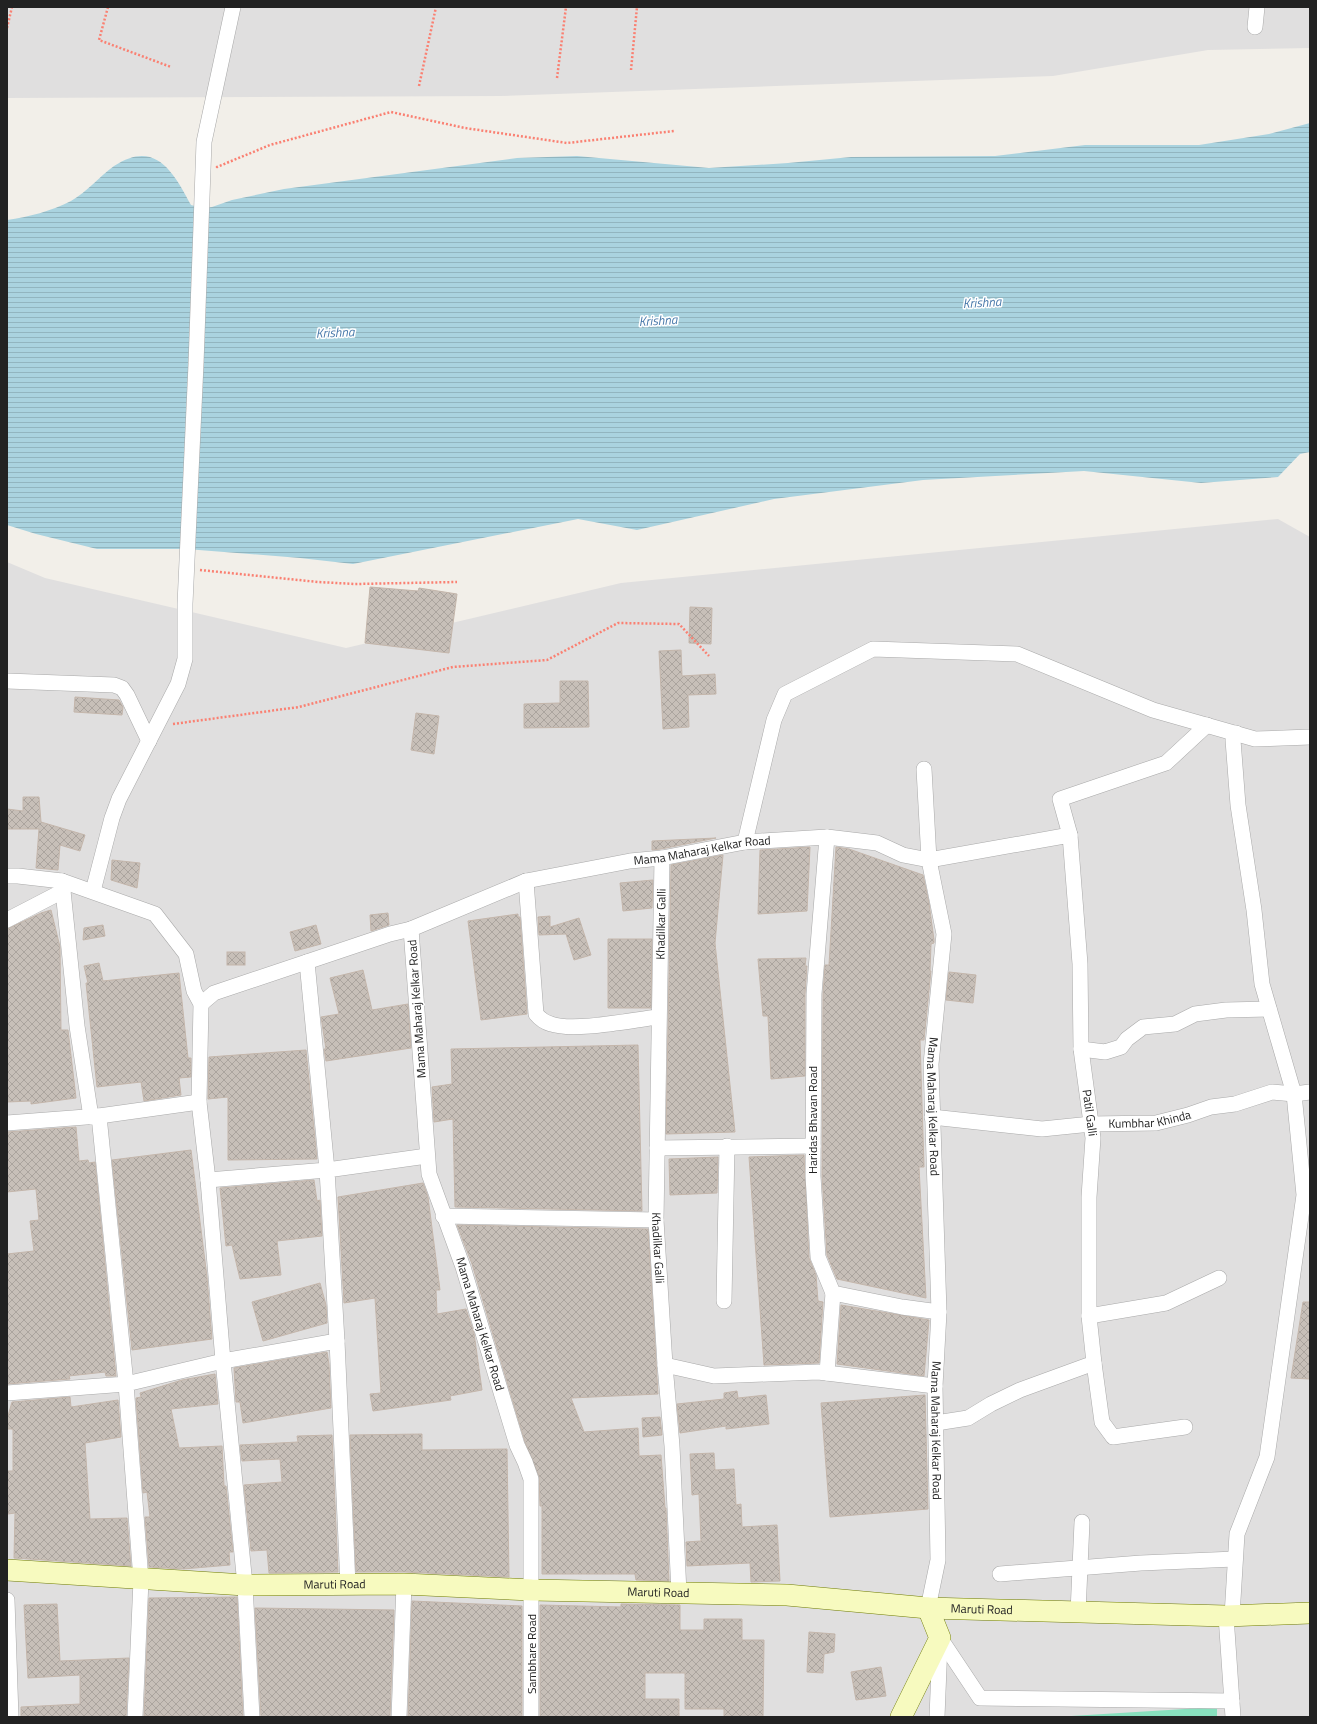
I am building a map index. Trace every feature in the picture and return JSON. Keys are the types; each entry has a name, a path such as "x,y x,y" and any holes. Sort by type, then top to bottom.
{"street":[{"path":"94,891 112,818 119,799 178,684 185,659 185,604 196,371 204,142 233,7"},
{"path":"1255,27 1257,7"},
{"path":"744,842 774,720 785,694 873,649 1017,654 1153,710 1255,739 1310,737"},
{"path":"7,680 114,685 122,688 127,695 149,741"},
{"name":"Patil Galli","path":"1184,1427 1112,1437 1102,1422 1090,1316 1089,1197 1093,1138 1081,1049 1080,964 1070,835 1060,799 1166,763 1207,725"},
{"path":"1233,1717 1229,1616 1237,1534 1267,1457 1304,1195 1294,1094 1262,984 1254,910 1238,805 1233,740 1236,733"},
{"path":"924,769 929,860 1070,835"},
{"name":"Mama Maharaj Kelkar Road","path":"532,1590 531,1479 517,1445 465,1274 430,1181 411,929 526,881 630,861 662,858 744,842 827,837 878,843 903,855 929,860 944,934 931,1064 940,1312 935,1386 938,1560 928,1608"},
{"name":"Haridas Bhavan Road","path":"827,837 814,994 813,1176 818,1257 833,1293"},
{"name":"Khadilkar Galli","path":"662,858 658,1017 656,1220 665,1365 672,1446 678,1593"},
{"path":"7,876 18,876 62,886 94,891 155,914 186,954 194,991 201,1004 199,1102 208,1180 223,1361 245,1585 252,1717"},
{"path":"526,881 536,1014 542,1020 552,1025 578,1027 658,1017"},
{"path":"7,920 62,886"},
{"path":"62,886 77,1026 95,1116 126,1384 141,1580 135,1717"},
{"path":"201,1004 214,993 390,934 411,929"},
{"path":"307,962 327,1170 337,1341 348,1585"},
{"path":"1081,1049 1105,1052 1121,1047 1128,1039 1143,1027 1176,1024 1195,1014 1226,1010 1269,1009"},
{"name":"Kumbhar Khinda","path":"932,1117 1042,1129 1091,1124 1156,1123 1188,1115 1211,1107 1235,1104 1272,1092 1294,1094 1310,1092"},
{"path":"7,1123 95,1116 199,1102"},
{"path":"724,1301 727,1146"},
{"path":"657,1148 813,1146"},
{"path":"208,1180 327,1170 427,1156"},
{"path":"443,1216 656,1220"},
{"path":"1090,1316 1166,1303 1219,1278"},
{"path":"827,1373 833,1293 902,1307 940,1312"},
{"path":"7,1392 126,1384 223,1361 337,1341"},
{"path":"936,1424 968,1418 991,1404 1020,1390 1094,1362"},
{"path":"665,1365 714,1376 818,1372 935,1386"},
{"path":"1078,1613 1082,1522"},
{"path":"1000,1574 1235,1559"},
{"name":"Maruti Road","path":"7,1570 141,1580 245,1585 404,1584 532,1590 787,1595 928,1608 1078,1613 1229,1616 1310,1612"},
{"path":"399,1717 404,1584"},
{"name":"Sambhare Road","path":"531,1717 532,1590"},
{"path":"7,1600 11,1717"},
{"path":"928,1608 940,1638 980,1698 1232,1701"},
{"path":"901,1717 940,1638"},
{"path":"938,1717 940,1638"}],"path":[{"path":"7,28 12,7"},
{"path":"108,7 99,40 171,67"},
{"path":"419,86 436,7"},
{"path":"557,78 566,7"},
{"path":"631,70 637,7"},
{"path":"229,162 217,167 270,145 391,112 465,128 567,142 674,131"},
{"path":"197,570 318,582 355,584 457,582"},
{"path":"169,724 299,707 453,667 547,660 618,623 679,624 709,656"}],"shaded area":[{"path":"7,7 1310,7 1310,48 1208,50 1053,76 501,96 7,98"},
{"path":"1278,519 1310,537 1310,1717 7,1717 7,562 45,578 346,648 621,583"}],"green space":[{"path":"1217,1707 1217,1717 1055,1717"}],"water":[{"name":"Krishna","path":"1310,123 1310,452 1300,454 1278,477 1201,483 1084,471 923,480 774,499 637,530 578,519 353,564 300,558 186,549 97,549 36,534 7,525 7,220 40,213 71,201 114,166 128,159 141,156 152,158 161,163 170,171 191,205 202,208 212,207 232,200 284,189 517,158 577,156 709,168 851,157 995,156 1085,145 1199,145 1269,134"}],"building":[{"path":"370,587 418,591 419,588 457,594 449,653 365,643"},
{"path":"690,607 712,608 711,644 689,643"},
{"path":"681,650 682,676 715,674 716,694 688,695 689,727 663,729 659,651"},
{"path":"560,681 588,681 589,727 524,728 524,704 560,703"},
{"path":"75,697 119,700 123,707 122,715 74,712"},
{"path":"416,713 439,716 434,754 411,750"},
{"path":"23,797 39,797 41,822 85,835 80,851 60,845 58,870 36,868 39,829 7,829 7,809 23,811"},
{"path":"716,838 661,849 652,850 652,841"},
{"path":"810,847 807,911 758,914 760,850"},
{"path":"836,847 849,849 923,875 929,903 934,943 931,944 931,971 924,1040 920,1040 924,1167 919,1167 926,1298 837,1279 827,1255 822,1176 823,994 825,965 829,965"},
{"path":"723,855 715,943 735,1132 666,1134 671,865"},
{"path":"112,860 140,863 137,888 111,880"},
{"path":"653,880 652,908 623,911 620,883"},
{"path":"51,910 60,947 61,1030 68,1030 76,1098 31,1104 31,1101 7,1102 7,929 41,913"},
{"path":"388,913 389,925 371,931 370,915"},
{"path":"518,914 518,917 520,917 527,1014 481,1020 468,921"},
{"path":"550,916 550,927 579,918 591,955 574,960 566,934 539,935 538,917"},
{"path":"103,925 105,936 83,940 84,928"},
{"path":"316,925 321,944 295,951 290,932"},
{"path":"608,939 652,939 651,1008 608,1008"},
{"path":"227,952 245,952 245,965 227,965"},
{"path":"806,958 805,1076 771,1079 768,1016 763,1016 758,959"},
{"path":"99,963 103,981 179,973 188,1058 191,1058 191,1077 179,1078 181,1095 144,1101 141,1082 97,1087 86,983 88,983 84,966"},
{"path":"363,970 372,1010 408,1004 411,1048 326,1061 324,1049 326,1049 321,1017 339,1014 330,978"},
{"path":"949,972 976,975 973,1003 946,1000"},
{"path":"638,1045 642,1211 455,1207 453,1119 434,1122 432,1087 452,1084 451,1049"},
{"path":"306,1050 317,1159 228,1160 228,1097 208,1099 209,1057"},
{"path":"76,1127 79,1161 88,1160 89,1163 95,1162 116,1376 106,1376 105,1372 69,1376 70,1379 7,1384 7,1254 34,1251 30,1221 39,1220 36,1189 7,1192 7,1132"},
{"path":"191,1150 207,1277 212,1339 132,1350 112,1160"},
{"path":"804,1155 809,1258 816,1275 818,1301 823,1302 819,1363 764,1365 749,1157"},
{"path":"718,1157 717,1193 670,1195 669,1159"},
{"path":"314,1180 317,1201 320,1200 322,1236 277,1241 281,1275 240,1279 232,1245 226,1246 220,1188"},
{"path":"423,1183 428,1197 440,1290 436,1290 437,1314 466,1309 474,1333 482,1390 450,1396 451,1400 373,1411 370,1394 381,1393 375,1298 344,1303 338,1197"},
{"path":"457,1225 648,1229 658,1394 571,1398 584,1432 638,1428 639,1456 661,1455 666,1508 669,1581 636,1580 635,1574 542,1574 542,1506 540,1506 539,1476 525,1442 472,1264"},
{"path":"320,1283 326,1305 327,1323 263,1341 252,1302"},
{"path":"1303,1302 1310,1302 1310,1379 1291,1378"},
{"path":"841,1305 929,1320 924,1376 837,1364"},
{"path":"327,1352 331,1408 243,1423 240,1402 236,1402 234,1368"},
{"path":"215,1374 218,1404 171,1409 179,1448 222,1446 224,1486 226,1486 233,1552 229,1552 230,1565 183,1569 149,1567 145,1517 150,1517 147,1492 143,1493 136,1398 141,1397 140,1393 182,1380"},
{"path":"737,1391 738,1398 766,1395 769,1424 726,1429 726,1426 680,1433 677,1404 724,1399 724,1393"},
{"path":"925,1395 928,1509 830,1517 821,1403"},
{"path":"70,1397 71,1407 118,1400 121,1437 85,1443 90,1519 127,1518 131,1566 14,1558 15,1513 8,1514 7,1497 7,1471 13,1471 13,1429 7,1429 7,1419 12,1402"},
{"path":"660,1417 662,1435 643,1437 642,1418"},
{"path":"422,1434 422,1450 507,1449 509,1577 405,1572 356,1572 350,1435"},
{"path":"332,1435 338,1572 269,1573 267,1550 251,1551 244,1485 282,1482 280,1459 242,1461 240,1445 298,1442 297,1436"},
{"path":"714,1453 715,1470 734,1469 736,1505 741,1504 742,1527 777,1525 780,1581 751,1582 750,1563 687,1566 686,1542 701,1541 699,1494 692,1495 690,1454"},
{"path":"237,1597 243,1717 144,1716 149,1598"},
{"path":"412,1601 522,1606 522,1717 408,1717"},
{"path":"57,1604 60,1661 129,1658 126,1717 21,1717 21,1707 80,1704 80,1675 28,1678 24,1605"},
{"path":"621,1604 680,1605 680,1630 704,1630 704,1619 742,1619 742,1640 764,1640 763,1717 724,1717 724,1709 685,1709 685,1673 645,1673 645,1699 679,1699 679,1717 540,1717 540,1605 621,1607"},
{"path":"255,1608 394,1610 390,1717 261,1717"},
{"path":"809,1632 835,1634 834,1652 824,1654 823,1673 807,1672"},
{"path":"881,1667 886,1696 856,1700 851,1672"}]}
